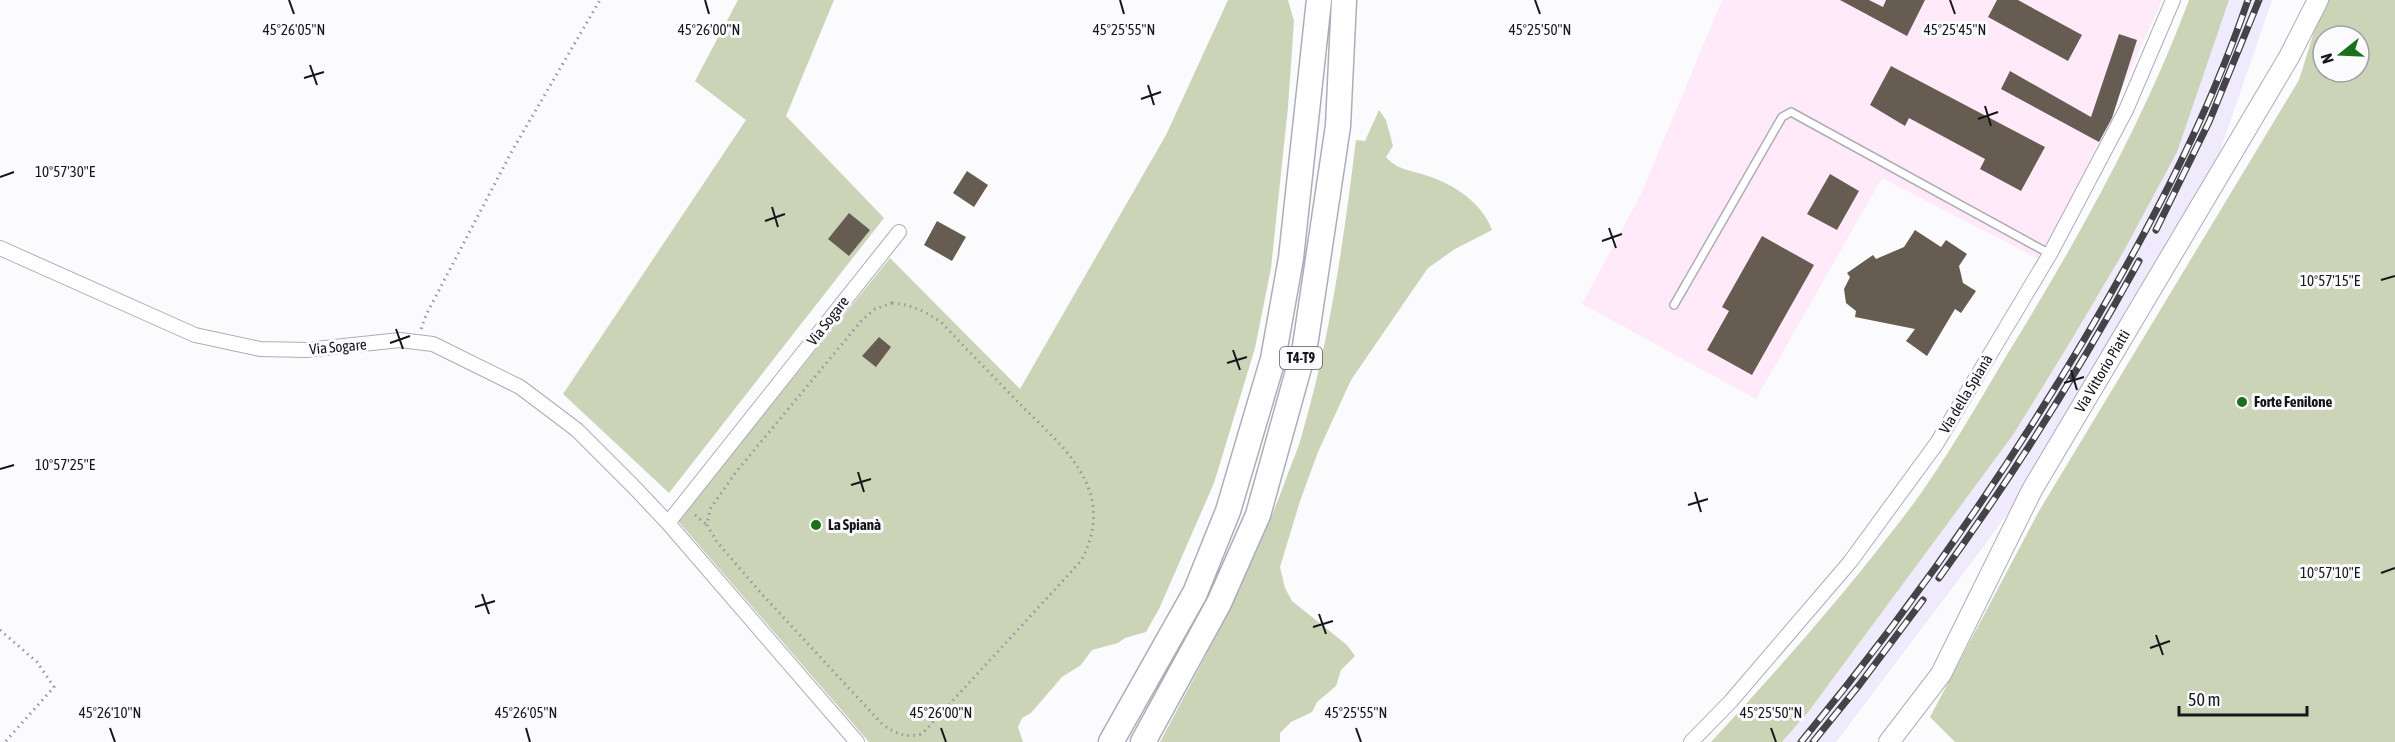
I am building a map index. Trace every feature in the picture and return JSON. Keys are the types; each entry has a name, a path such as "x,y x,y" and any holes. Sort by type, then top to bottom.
{"highway":[{"name":"T4-T9","path":"1291,258 1306,0"},
{"name":"T4-T9","path":"1111,742 1195,593 1227,512 1273,358 1291,258 1319,0"},
{"name":"T4-T9","path":"1143,742 1219,603 1258,515 1305,346 1338,126 1344,0"}],"street":[{"name":"Via della Spianà","path":"1691,742 1731,701 1856,553 1937,443 2050,254 2126,110 2173,0"},
{"name":"Via Vittorio Piatti","path":"1889,742 1941,674 2032,490 2289,57 2318,0"},
{"name":"Via Sogare","path":"668,523 899,232"},
{"name":"Via Sogare","path":"0,248 195,335 260,349 306,350 400,340 433,344 520,387 577,430 668,523 857,742"}],"lane":[{"path":"1674,305 1782,117 1791,112 2050,254"}],"path":[{"path":"417,342 426,315 512,151 600,0"},
{"path":"892,303 909,304 942,323 1058,443 1083,477 1094,511 1094,529 1081,561 922,734 910,737 896,734 883,725 760,592 717,542 707,525 710,508 736,472 862,320 875,309 892,303"},
{"path":"0,630 37,662 54,687 5,742"}],"shaded area":[{"path":"1722,0 2162,0 2044,262 1882,178 1756,399 1582,304 1641,194"},
{"path":"2229,0 2272,0 2214,169 2047,458 1984,546 1836,742 1782,742 1809,711 2013,435 2069,344 2120,258 2205,68"}],"green space":[{"path":"738,0 834,0 786,116 884,218 669,493 563,394 746,120 695,81"},
{"path":"1228,0 1288,0 1294,21 1288,107 1271,268 1255,348 1214,483 1159,609 1146,632 1092,650 1081,665 1062,677 1031,713 1022,718 1018,727 1023,742 869,742 678,521 890,258 1020,389 1166,135"},
{"path":"2189,0 2229,0 2177,152 2120,258 2013,435 1809,711 1782,742 1711,742 1837,600 1908,511 1946,455 2057,272 2106,184 2150,93"},
{"path":"2324,0 2395,0 2395,742 1955,742 1930,717 2039,511 2299,80 2311,42 2311,84 2371,84 2371,24 2316,24"},
{"path":"1379,110 1386,120 1393,146 1386,157 1400,168 1448,184 1466,196 1482,211 1492,230 1455,249 1428,268 1351,380 1318,452 1300,501 1280,567 1285,588 1292,601 1347,645 1355,656 1341,670 1336,686 1317,702 1312,712 1291,722 1280,733 1280,742 1160,742 1243,580 1273,513 1298,447 1329,321 1356,140 1365,141"}],"building":[{"path":"1840,0 1869,0 1883,7 1886,0 1925,0 1907,36"},
{"path":"1997,0 2018,0 2082,35 2068,61 1988,17"},
{"path":"2119,34 2137,40 2112,118 2099,142 2001,89 2010,71 2091,117"},
{"path":"1891,66 2045,147 2021,191 1980,169 1985,159 1909,118 1905,126 1870,105"},
{"path":"967,171 988,185 974,207 953,193"},
{"path":"1830,174 1859,191 1837,230 1807,214"},
{"path":"849,213 870,230 849,256 828,239"},
{"path":"937,221 966,237 952,261 924,245"},
{"path":"1915,230 1941,247 1946,240 1967,254 1959,266 1963,283 1976,291 1961,313 1955,309 1927,356 1906,341 1915,329 1855,317 1856,311 1846,303 1844,289 1850,277 1847,273 1873,255 1876,259 1904,247"},
{"path":"1762,236 1814,265 1752,375 1707,350 1729,311 1722,307"},
{"path":"879,337 891,347 876,367 862,356"}],"railway":[{"path":"1801,742 1878,645 1951,546 2020,443 2085,338 2175,173 2215,88 2248,0"},
{"path":"2156,230 2209,122 2259,0"},
{"path":"1939,578 2044,423 2139,261"},
{"path":"1813,742 1923,600"}],"place":[{"name":"Forte Fenilone","path":"2242,402"},
{"name":"La Spianà","path":"816,525"}]}
